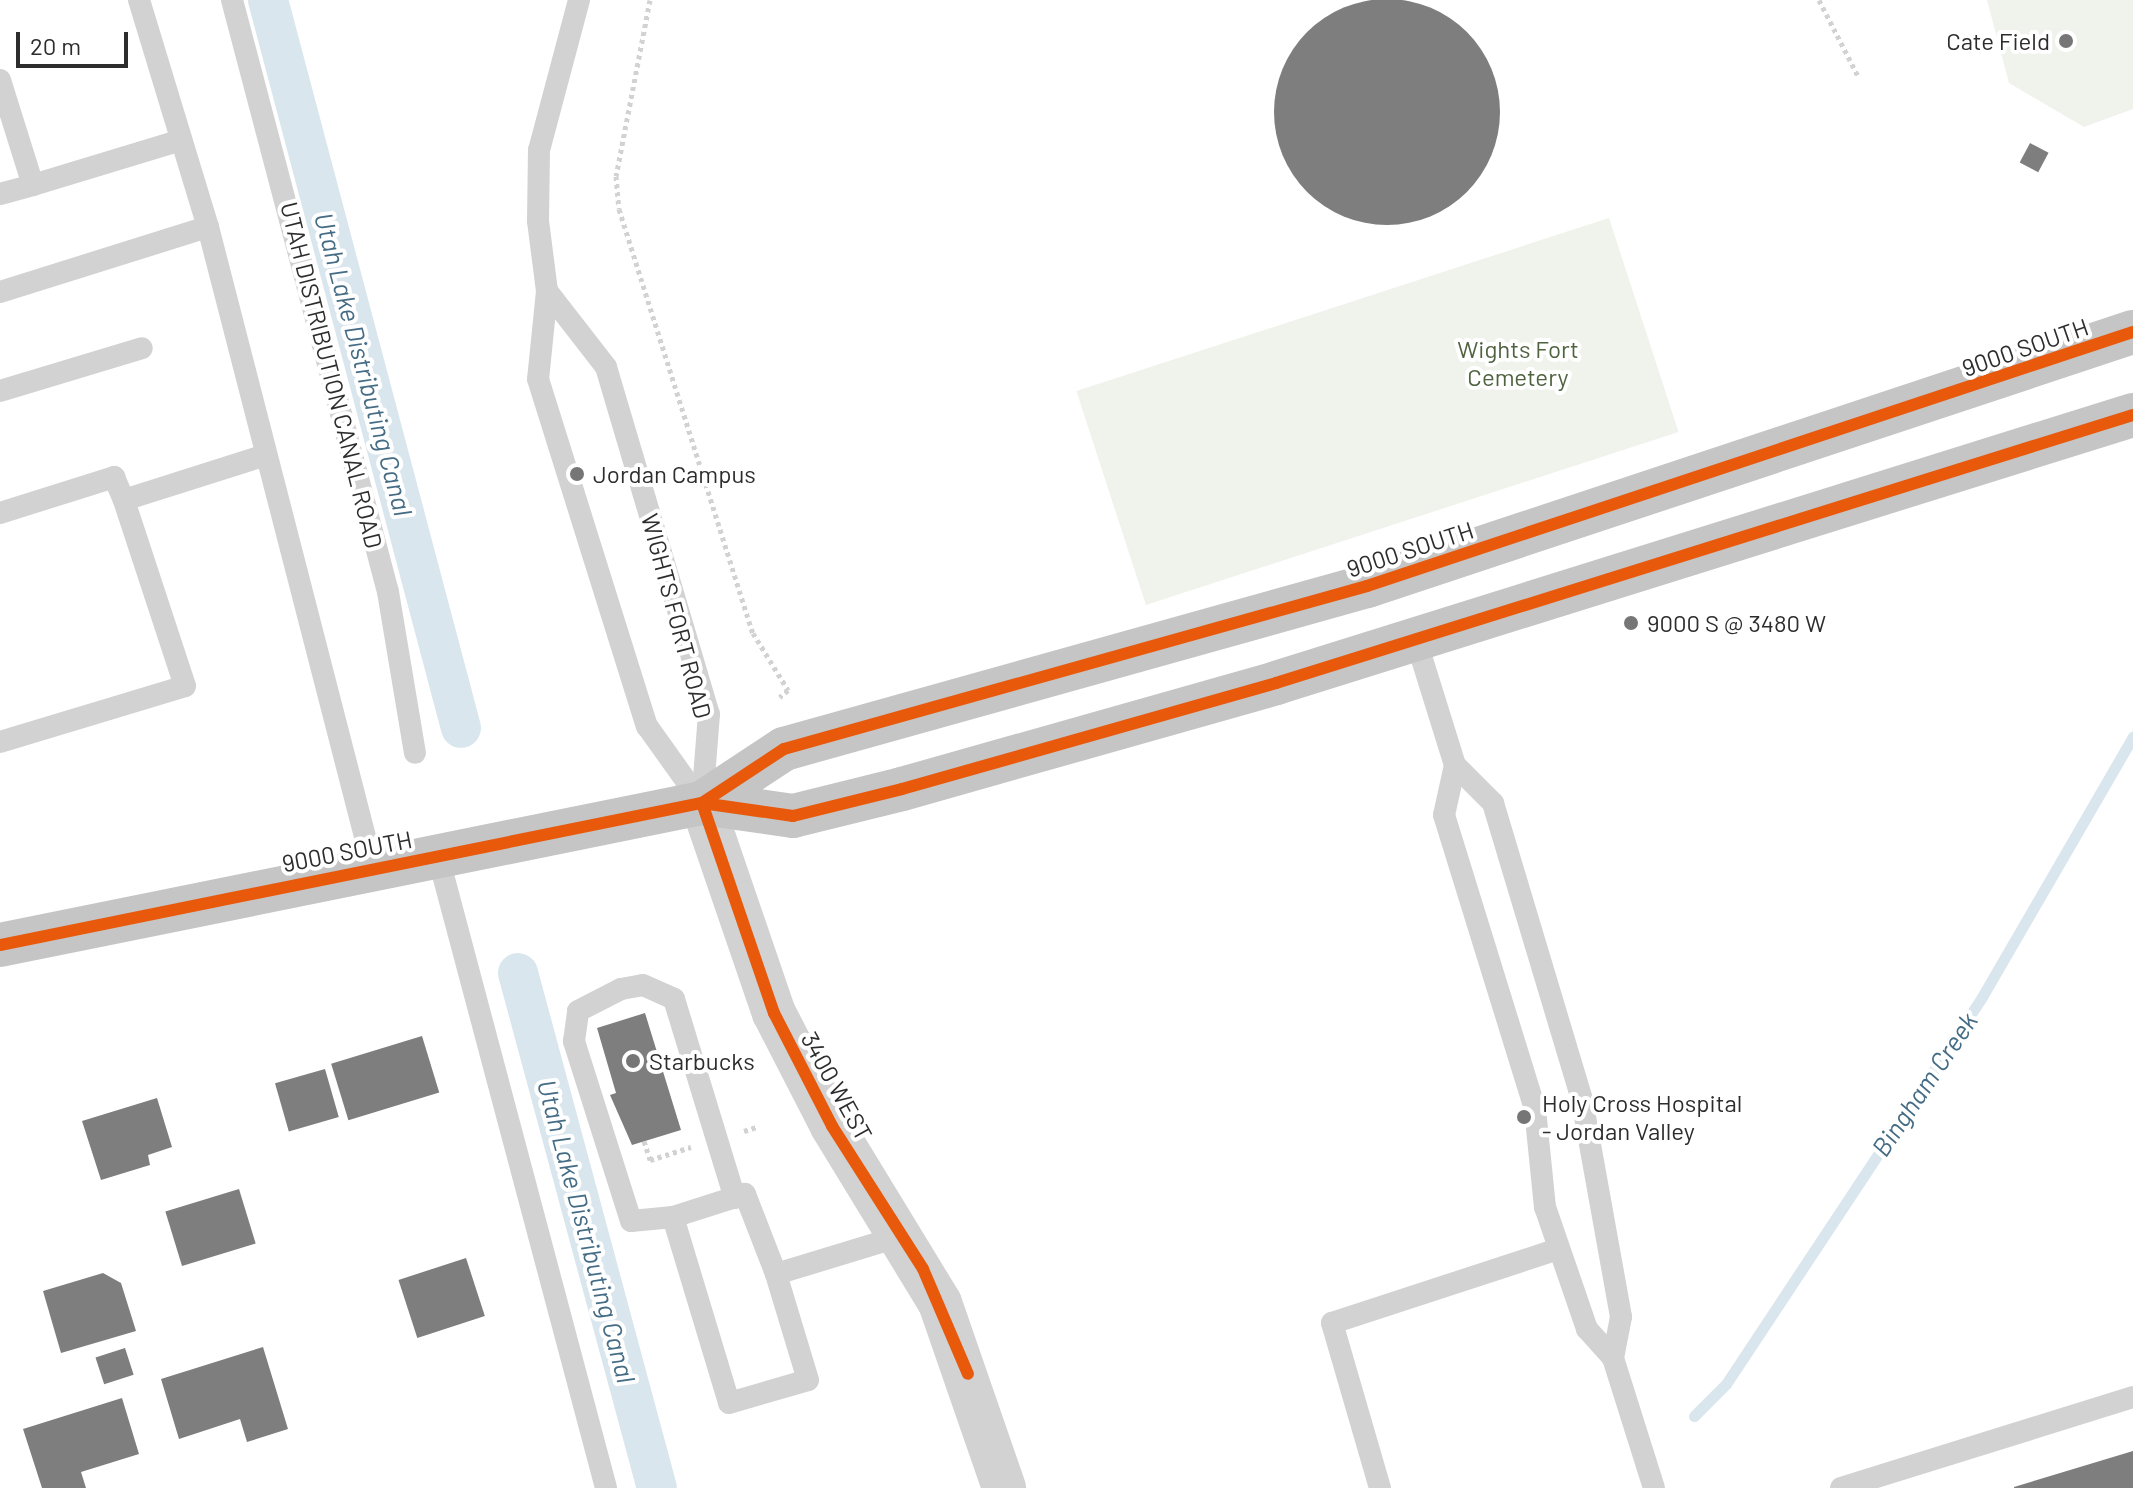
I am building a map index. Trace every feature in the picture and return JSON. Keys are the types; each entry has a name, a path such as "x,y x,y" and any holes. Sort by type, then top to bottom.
{"main road":[{"name":"9000 SOUTH","path":"702,803 784,749 1367,586 2133,332"},
{"name":"9000 SOUTH","path":"0,945 702,803 793,816 1011,760 1416,640 2133,415"}],"street":[{"name":"3400 WEST","path":"702,803 780,1026 832,1126 904,1235 955,1338 1004,1488"}],"lane":[{"path":"139,0 208,227 373,868"},
{"name":"UTAH DISTRIBUTION CANAL ROAD","path":"232,0 388,592 415,753"},
{"name":"WIGHTS FORT ROAD","path":"579,0 539,150 538,221 547,291 542,394 647,726 702,803"},
{"path":"0,80 33,185"},
{"path":"0,194 181,140"},
{"path":"0,292 208,227"},
{"name":"WIGHTS FORT ROAD","path":"547,291 610,382 709,714 702,803"},
{"path":"0,391 142,348"},
{"path":"124,500 266,455"},
{"path":"0,513 114,477 185,686 0,742"},
{"path":"1416,640 1455,765 1493,803 1582,1100 1621,1317 1613,1358"},
{"path":"1455,765 1444,815 1535,1109 1545,1207 1587,1329 1613,1358 1654,1488"},
{"path":"438,856 606,1488"},
{"path":"673,1217 729,1403 808,1380 776,1274 745,1194 735,1198 673,1217 631,1221 574,1041 578,1011 621,989 643,985 674,999 735,1198"},
{"path":"776,1274 904,1235"},
{"path":"1380,1488 1332,1323 1558,1249"},
{"path":"1841,1488 2133,1397"}],"path":[{"path":"650,0 616,176 619,209 753,633 788,690 780,697"},
{"path":"1819,0 1858,76"},
{"path":"644,1141 650,1160 698,1145"}],"green space":[{"name":"Cate Field","path":"1987,0 2133,0 2133,109 2084,127 2009,83"},
{"name":"Wights Fort Cemetery","path":"1609,218 1679,432 1146,605 1076,391"}],"building":[{"path":"1387,-1 1430,7 1467,32 1492,69 1500,112 1492,155 1467,192 1430,217 1387,225 1344,217 1307,192 1282,155 1274,112 1282,69 1307,32 1344,7"},
{"path":"2030,143 2049,153 2038,172 2020,162"},
{"name":"Starbucks","path":"645,1013 681,1130 632,1145 610,1095 616,1093 597,1028"},
{"path":"422,1036 439,1092 348,1120 331,1064"},
{"path":"325,1069 339,1117 289,1131 275,1083"},
{"path":"157,1098 172,1147 148,1155 150,1165 101,1180 82,1121"},
{"path":"239,1189 256,1244 182,1266 165,1212"},
{"path":"466,1258 485,1316 417,1338 398,1280"},
{"path":"103,1273 121,1283 136,1331 61,1353 43,1291"},
{"path":"263,1347 288,1429 247,1442 240,1419 179,1439 161,1379"},
{"path":"125,1348 134,1375 104,1384 96,1358"},
{"path":"122,1398 139,1454 81,1472 86,1488 42,1488 23,1429"},
{"path":"2133,1451 2133,1488 2014,1488 2014,1487"}],"waterway":[{"name":"Utah Lake Distributing Canal","path":"268,0 461,728"},
{"name":"Bingham Creek","path":"1694,1416 1726,1384 1982,997 2133,737"},
{"name":"Utah Lake Distributing Canal","path":"518,973 657,1488"}],"cycle path":[{"path":"702,803 784,749 1367,586 2133,332"},
{"path":"0,945 702,803 793,816 902,789 1276,683 2133,415"},
{"path":"702,803 774,1013 832,1126 923,1269 968,1374"}],"place":[{"name":"Cate Field","path":"2066,41"},
{"name":"Jordan Campus","path":"577,474"},
{"name":"9000 S @ 3480 W","path":"1631,623"},
{"name":"Starbucks","path":"633,1061"},
{"name":"Holy Cross Hospital - Jordan Valley","path":"1524,1117"}]}
